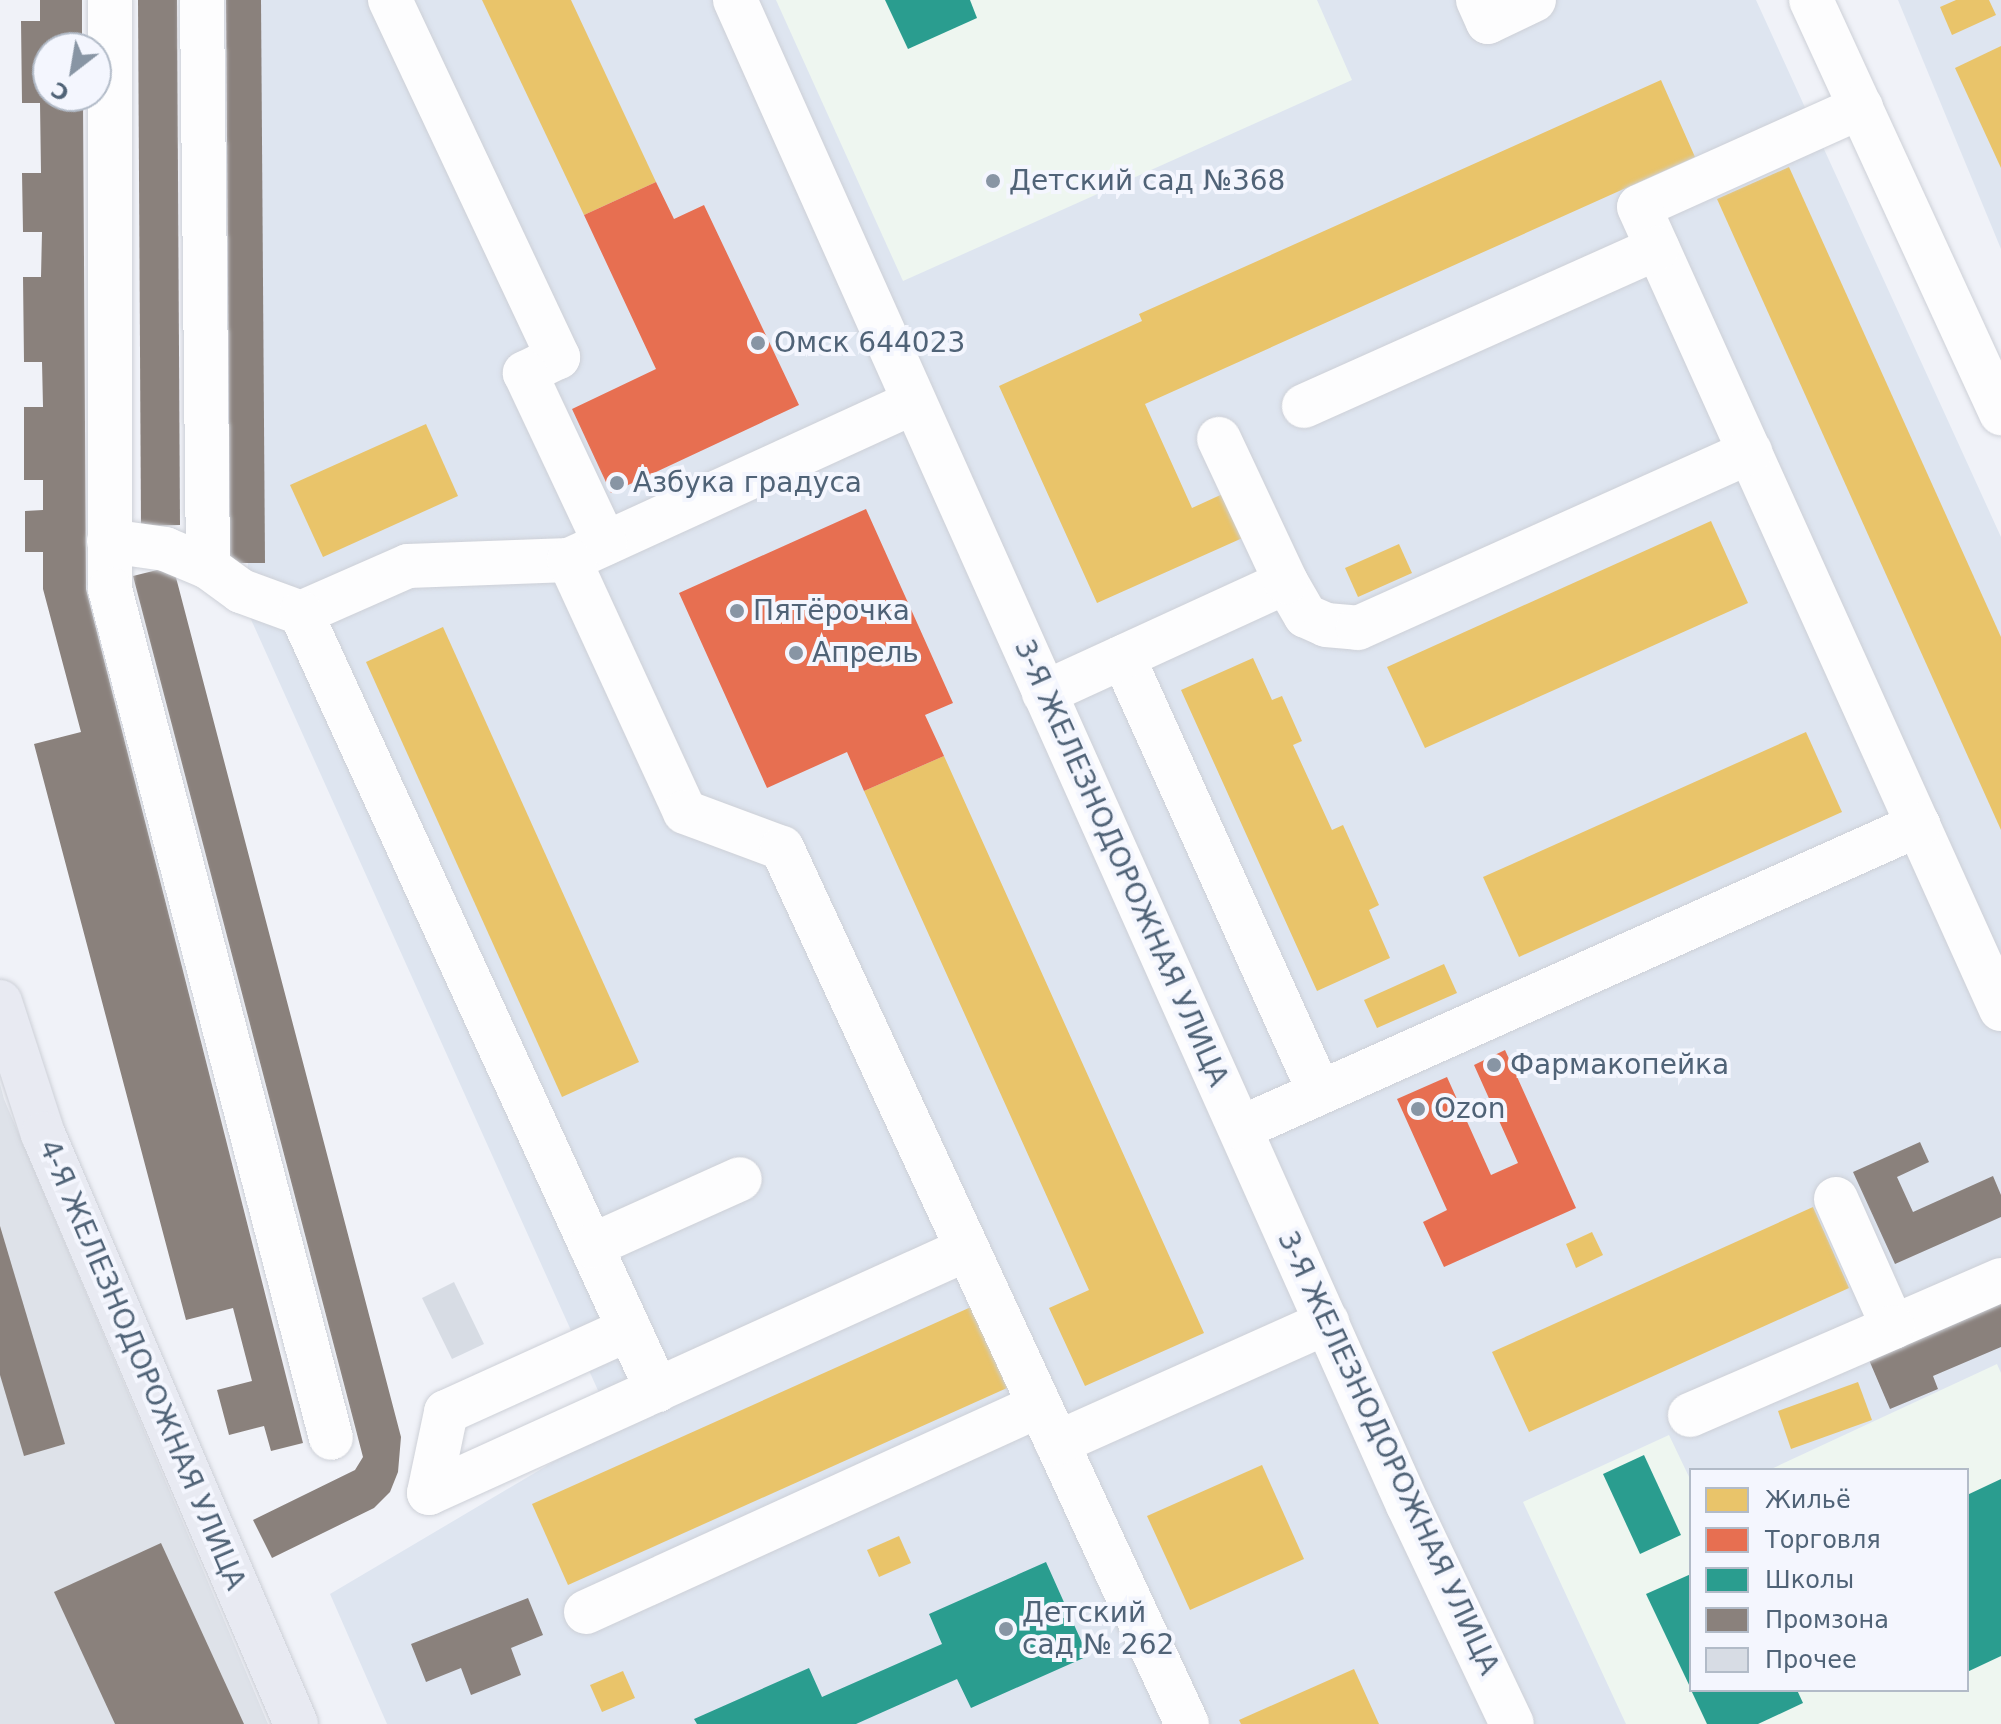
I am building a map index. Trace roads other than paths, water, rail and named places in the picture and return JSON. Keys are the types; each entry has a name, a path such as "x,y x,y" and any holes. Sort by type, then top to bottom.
{"main road":[{"name":"4-Я ЖЕЛЕЗНОДОРОЖНАЯ УЛИЦА","path":"0,1002 43,1134 296,1724"}],"street":[{"path":"110,0 110,589 331,1438"},
{"path":"202,0 208,567"},
{"path":"390,0 558,357 525,373 587,551 685,812 782,848 1187,1724"},
{"name":"3-Я ЖЕЛЕЗНОДОРОЖНАЯ УЛИЦА","path":"735,0 912,403 1512,1724"},
{"path":"1478,0 1488,22 1534,0"},
{"path":"1811,0 2001,413"},
{"path":"1861,107 1639,207 2001,1009"},
{"path":"1304,406 1657,248"},
{"path":"109,541 165,549 208,567 241,591 301,613 408,566 587,551 912,403"},
{"path":"1219,439 1286,582 1306,616 1326,625 1358,628 1750,452"},
{"path":"1044,693 1286,582"},
{"path":"301,613 657,1390"},
{"path":"1123,657 1320,1093"},
{"path":"1241,1128 1918,825"},
{"path":"591,1246 740,1179"},
{"path":"1836,1199 1893,1327"},
{"path":"629,1329 446,1412 429,1493 967,1249"},
{"path":"1690,1415 2001,1280"},
{"path":"586,1612 1048,1424 1327,1322"}],"place":[{"name":"Детский сад №368","path":"993,181"},
{"name":"Омск 644023","path":"758,343"},
{"name":"Азбука градуса","path":"617,483"},
{"name":"Пятёрочка","path":"737,611"},
{"name":"Апрель","path":"796,653"},
{"name":"Фармакопейка","path":"1494,1065"},
{"name":"Ozon","path":"1418,1109"},
{"name":"Детский сад № 262","path":"1006,1629"}]}
